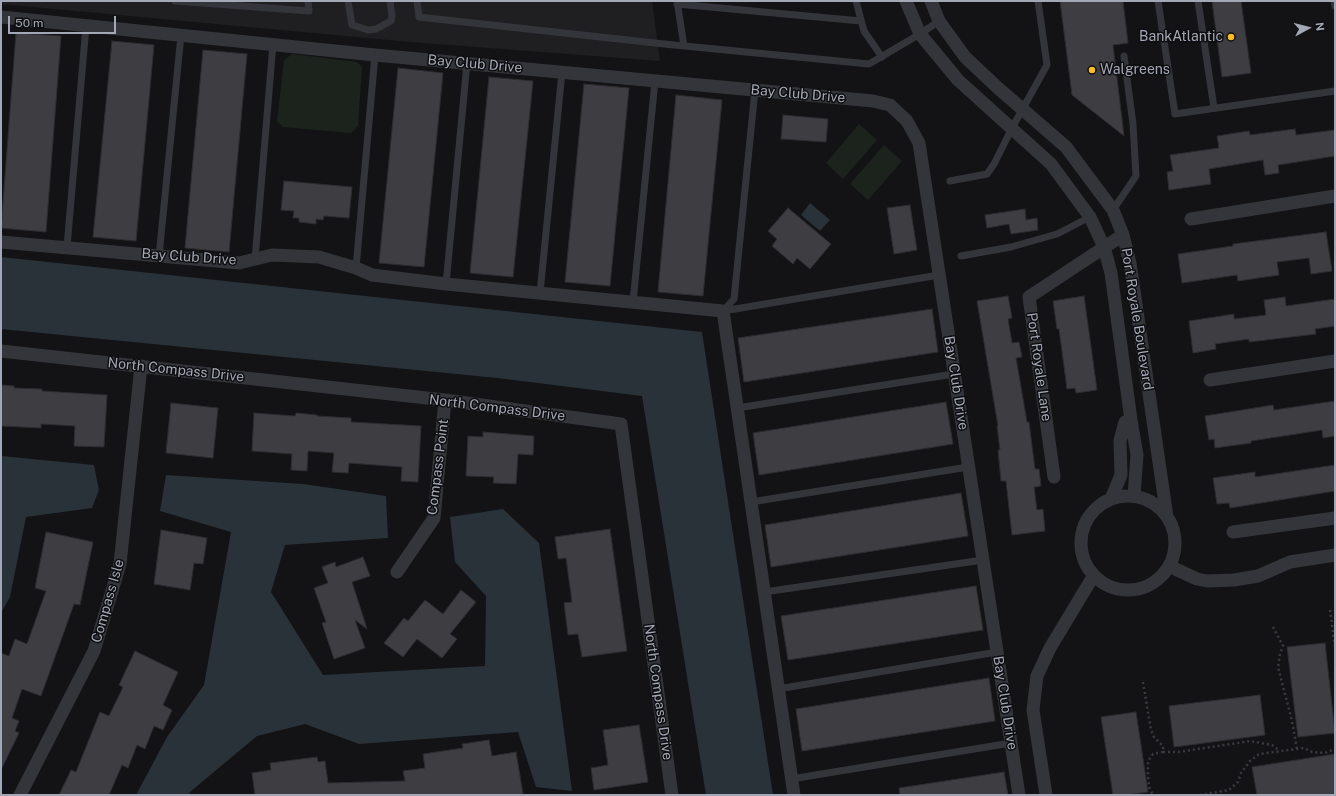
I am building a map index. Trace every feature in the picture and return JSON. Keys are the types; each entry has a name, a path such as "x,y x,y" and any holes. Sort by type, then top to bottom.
{"street":[{"name":"Port Royale Boulevard","path":"906,1 920,34 958,80 1051,164 1090,217 1104,247 1112,273 1128,399 1137,455 1123,497"},
{"name":"Port Royale Boulevard","path":"931,1 939,20 965,56 998,88 1023,108 1066,147 1114,210 1123,235 1130,263 1167,517"},
{"name":"Bay Club Drive","path":"1,17 873,101 890,105 907,121 919,143 1019,795"},
{"path":"1191,219 1335,196"},
{"name":"Port Royale Lane","path":"1054,477 1029,297 1123,235"},
{"name":"Bay Club Drive","path":"1,242 239,262 272,255 319,257 356,268 372,275 446,284 723,311"},
{"path":"723,311 794,795"},
{"name":"North Compass Drive","path":"1,351 445,400 622,424 672,795"},
{"path":"1210,380 1335,361"},
{"name":"Compass Isle","path":"20,795 94,651 120,564 141,366"},
{"name":"Port Royale Boulevard","path":"1123,497 1130,467 1125,422 1128,399"},
{"name":"Compass Point","path":"397,572 434,518 445,400"},
{"path":"1135,446 1156,442"},
{"path":"1123,497 1154,504 1167,517 1174,532 1175,544 1173,556 1169,566 1154,582 1134,590 1123,590 1112,587 1103,582 1094,575 1088,567 1082,547 1082,536 1084,526 1095,509 1123,497"},
{"path":"1233,532 1335,518"},
{"path":"1169,566 1197,579 1208,581 1234,580 1258,576 1290,562 1335,555"},
{"path":"1046,795 1033,710 1037,676 1050,648 1094,575"}],"lane":[{"path":"175,1 309,11 308,1"},
{"path":"348,1 352,25 368,30 376,29 391,21 392,16 390,1"},
{"path":"417,1 419,17 684,46 869,64 920,34 939,20"},
{"path":"856,1 864,31 882,57"},
{"path":"950,181 987,174 994,164 1047,65 1038,1"},
{"path":"1158,1 1175,114 1335,91"},
{"path":"1198,1 1214,108"},
{"path":"1334,1 1335,6"},
{"path":"684,46 677,3 861,21"},
{"path":"67,248 86,26"},
{"path":"160,256 181,35"},
{"path":"255,259 273,44"},
{"path":"356,268 375,54"},
{"path":"1114,210 1136,176 1133,124 1124,56"},
{"path":"446,284 467,63"},
{"path":"540,293 562,72"},
{"path":"633,302 655,81"},
{"path":"723,311 734,298 755,90"},
{"path":"961,256 1011,247 1050,236 1090,217"},
{"path":"723,311 939,276"},
{"path":"737,408 954,374"},
{"path":"751,502 968,467"},
{"path":"764,592 983,560"},
{"path":"778,689 997,652"},
{"path":"791,779 1010,743"}],"path":[{"path":"1330,610 1335,647"},
{"path":"1273,627 1283,646 1278,667 1292,721 1297,749"},
{"path":"1143,682 1152,730 1154,737 1163,746 1163,752"},
{"path":"1153,795 1149,781 1148,761 1153,754 1163,752 1180,752 1250,740 1272,745 1280,751"},
{"path":"1200,795 1230,790 1238,782 1250,761 1259,754 1304,748 1312,752 1325,753 1335,749"}],"shaded area":[{"path":"1,1 652,1 660,61 410,42 1,4"},
{"path":"292,54 357,62 362,67 358,126 351,133 283,127 277,121 284,60"},
{"path":"859,124 877,140 843,179 826,163"},
{"path":"884,145 902,161 868,200 850,184"},
{"path":"810,203 830,220 820,231 801,215"},
{"path":"1,257 702,332 773,795 706,795 642,396 497,378 1,329"},
{"path":"1,456 94,465 99,490 92,508 26,517 10,597 1,613"},
{"path":"166,475 303,484 386,496 388,538 285,545 271,592 323,675 485,666 486,596 455,562 450,517 503,509 539,543 572,791 536,787 518,732 359,744 305,724 257,736 190,792 189,795 136,795 167,737 204,685 231,532 160,511"}],"building":[{"name":"Walgreens","path":"1060,1 1123,1 1128,43 1113,45 1124,136 1072,95"},
{"name":"BankAtlantic","path":"1212,1 1241,1 1251,73 1222,77"},
{"path":"16,33 61,36 46,232 1,228"},
{"path":"112,41 154,45 136,241 93,237"},
{"path":"203,50 247,54 229,252 185,248"},
{"path":"398,68 443,73 424,267 379,263"},
{"path":"489,77 533,81 513,277 470,273"},
{"path":"584,84 629,88 610,286 565,282"},
{"path":"676,95 722,100 703,296 658,292"},
{"path":"783,115 828,119 826,142 781,139"},
{"path":"1295,129 1296,135 1335,130 1335,156 1278,165 1279,173 1265,175 1263,160 1209,169 1211,184 1169,190 1167,172 1173,171 1170,155 1219,148 1217,136 1249,131 1250,135"},
{"path":"284,181 352,187 349,218 324,216 323,220 316,219 316,224 299,222 299,218 293,218 294,211 281,210"},
{"path":"910,205 917,250 894,254 887,208"},
{"path":"788,208 831,244 810,269 797,258 793,264 772,246 777,239 768,231"},
{"path":"1025,209 1026,220 1037,218 1038,230 1011,234 1009,224 987,228 985,215"},
{"path":"1326,232 1332,271 1311,274 1309,258 1277,262 1279,275 1238,281 1237,275 1182,283 1178,254 1233,246 1233,244"},
{"path":"1008,296 1012,318 1008,319 1012,343 1019,342 1022,357 1016,358 1027,422 1029,422 1035,469 1039,469 1041,486 1034,487 1037,510 1043,509 1045,531 1012,535 1006,481 1001,481 998,450 1000,450 998,426 977,301"},
{"path":"1084,296 1097,390 1076,393 1075,388 1067,389 1059,329 1057,329 1053,301"},
{"path":"1285,297 1286,306 1335,299 1335,326 1315,329 1316,334 1249,342 1249,339 1215,344 1216,349 1193,353 1189,321 1234,314 1234,319 1266,315 1264,300"},
{"path":"932,309 938,352 744,382 738,338"},
{"path":"1,385 14,386 14,388 42,389 42,391 107,395 104,447 74,446 75,426 41,424 41,428 1,426"},
{"path":"1335,401 1335,436 1323,438 1322,430 1215,448 1214,439 1209,440 1205,416 1273,405 1274,410"},
{"path":"946,402 953,444 759,475 753,433"},
{"path":"171,403 218,408 213,458 166,453"},
{"path":"254,413 295,416 296,413 351,418 351,422 421,426 418,482 401,481 402,467 349,463 348,473 332,472 334,453 308,451 307,471 291,470 292,454 252,451"},
{"path":"483,432 534,436 533,455 518,454 516,484 493,483 494,477 466,476 468,436 483,437"},
{"path":"1335,465 1335,491 1230,508 1229,503 1217,504 1213,478 1255,472 1255,477"},
{"path":"961,493 968,536 771,567 765,525"},
{"path":"610,529 627,651 582,657 578,634 568,635 564,603 572,602 566,558 558,559 555,537"},
{"path":"161,530 207,538 203,564 194,563 190,590 154,584"},
{"path":"46,532 93,542 80,605 74,604 41,696 22,689 12,718 19,721 15,731 19,733 1,770 1,653 9,656 15,639 27,644 46,591 35,588"},
{"path":"363,557 370,576 352,582 367,629 355,620 365,648 334,659 322,623 326,622 314,588 328,583 322,567 335,562 336,567"},
{"path":"976,586 983,630 788,660 781,616"},
{"path":"461,590 476,602 450,634 457,639 442,658 417,639 403,657 384,643 404,618 408,621 425,600 443,614"},
{"path":"1325,643 1335,733 1298,737 1287,647"},
{"path":"135,651 178,672 163,705 172,710 163,730 154,726 145,749 137,745 128,768 122,765 109,795 59,795 71,770 76,772 100,712 109,716 123,687 119,685"},
{"path":"989,678 995,721 802,751 796,709"},
{"path":"1260,695 1265,735 1174,747 1169,706"},
{"path":"1136,712 1148,792 1113,795 1101,717"},
{"path":"639,725 648,782 594,790 591,768 608,765 603,730"},
{"path":"489,740 492,756 516,752 523,794 255,795 252,773 271,770 270,763 317,757 318,762 325,761 328,783 405,781 403,771 425,768 423,754 463,748 462,744"},
{"path":"1335,754 1335,794 1257,795 1252,767"},
{"path":"1004,772 1008,795 900,795 899,788"}],"place":[{"name":"BankAtlantic","path":"1231,37"},
{"name":"Walgreens","path":"1092,70"}]}
